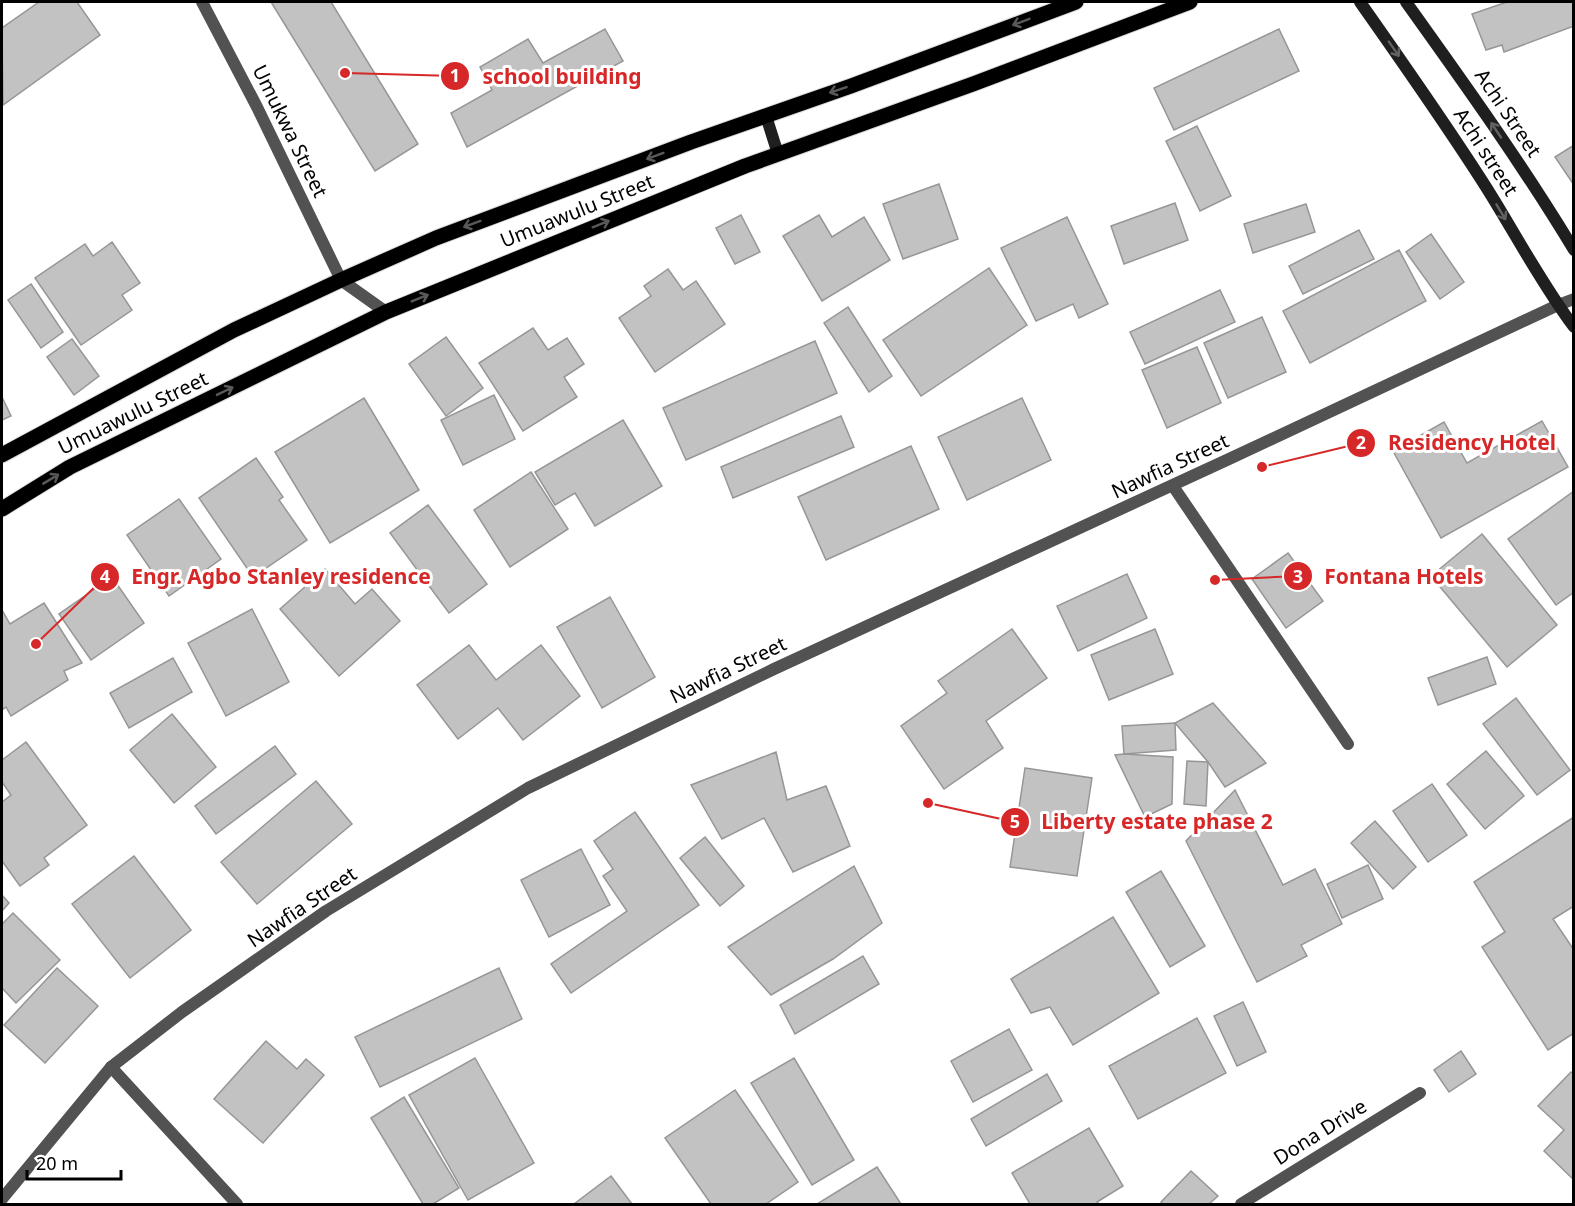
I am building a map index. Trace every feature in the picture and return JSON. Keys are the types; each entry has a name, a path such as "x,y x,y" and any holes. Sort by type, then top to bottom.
{"main road":[{"name":"Umuawulu Street","path":"2,455 234,330 435,238 1076,2"},
{"name":"Umuawulu Street","path":"2,509 70,467 386,312 778,154 973,84 1190,2"}],"street":[{"name":"Umukwa Street","path":"202,2 257,107 341,280"},
{"name":"Achi street","path":"1360,2 1430,101 1574,327"},
{"name":"Achi Street","path":"1406,2 1465,84 1552,213 1574,250"},
{"path":"766,116 778,154"},
{"path":"341,280 386,312"},
{"name":"Nawfia Street","path":"2,1199 111,1067 182,1012 326,911 528,788 774,669 1574,299"},
{"path":"1173,486 1348,744"},
{"path":"111,1067 237,1204"},
{"name":"Dona Drive","path":"1241,1204 1420,1092"}],"building":[{"path":"39,2 77,2 100,35 3,105 2,28"},
{"path":"271,2 331,2 418,144 375,171"},
{"path":"1507,2 1574,2 1574,26 1504,52 1502,45 1486,50 1472,14"},
{"path":"605,29 623,61 467,147 451,113 492,90 480,67 528,39 543,63"},
{"path":"1279,29 1299,71 1174,130 1154,88"},
{"path":"1197,126 1231,196 1200,211 1166,141"},
{"path":"1574,145 1574,185 1555,157"},
{"path":"939,184 958,239 903,259 883,204"},
{"path":"1175,203 1188,240 1124,264 1111,226"},
{"path":"1306,204 1315,232 1253,253 1244,224"},
{"path":"741,215 760,252 735,264 716,228"},
{"path":"819,215 832,237 864,217 890,260 822,301 783,236"},
{"path":"1067,217 1108,304 1079,318 1073,304 1036,321 1001,248"},
{"path":"1359,230 1374,259 1303,294 1289,266"},
{"path":"1431,234 1464,282 1440,299 1406,252"},
{"path":"112,242 140,283 122,295 132,310 81,345 35,278 85,244 93,256"},
{"path":"1399,250 1426,301 1310,363 1283,311"},
{"path":"989,268 1027,325 921,396 883,340"},
{"path":"668,269 683,290 696,281 725,324 655,372 619,318 651,296 644,286"},
{"path":"31,284 63,332 41,348 8,300"},
{"path":"1220,290 1235,322 1145,364 1130,332"},
{"path":"848,307 892,376 869,392 824,323"},
{"path":"1262,317 1286,372 1228,398 1204,343"},
{"path":"533,328 548,350 567,338 584,364 564,377 577,397 523,431 479,363"},
{"path":"446,337 483,388 446,416 409,364"},
{"path":"72,339 99,376 74,395 47,357"},
{"path":"815,341 837,393 686,460 663,408"},
{"path":"1197,347 1221,403 1167,428 1142,370"},
{"path":"494,395 515,439 463,465 441,420"},
{"path":"2,397 11,416 2,420"},
{"path":"364,398 419,490 330,543 275,452"},
{"path":"1022,398 1051,460 967,500 938,437"},
{"path":"841,416 854,447 733,498 721,467"},
{"path":"623,420 662,486 595,526 575,493 555,505 535,472"},
{"path":"1542,421 1568,467 1441,538 1393,451 1444,422 1467,463"},
{"path":"911,446 939,509 826,560 798,497"},
{"path":"256,458 283,497 279,500 307,540 253,577 199,498"},
{"path":"531,472 568,529 510,567 474,510"},
{"path":"1574,491 1574,592 1556,605 1508,539"},
{"path":"179,499 221,559 169,596 127,535"},
{"path":"428,505 487,584 449,613 390,533"},
{"path":"1482,534 1557,625 1507,667 1431,576"},
{"path":"1288,553 1323,601 1286,628 1252,579"},
{"path":"325,569 355,604 372,589 400,621 339,676 280,609"},
{"path":"1127,574 1147,618 1078,651 1057,606"},
{"path":"112,577 144,623 91,660 59,614"},
{"path":"610,597 655,677 602,708 557,627"},
{"path":"44,603 82,663 64,671 68,680 11,716 6,707 2,710 2,610 10,624"},
{"path":"252,609 289,682 226,716 188,643"},
{"path":"1012,629 1047,678 986,721 1003,748 944,789 901,726 947,693 938,681"},
{"path":"1155,629 1173,674 1109,700 1091,655"},
{"path":"469,645 496,680 541,645 580,696 523,740 498,708 458,739 417,685"},
{"path":"1487,657 1496,684 1438,705 1428,678"},
{"path":"173,658 192,692 129,728 110,693"},
{"path":"1516,698 1570,770 1537,795 1483,724"},
{"path":"1213,703 1266,763 1225,787 1208,762 1175,723"},
{"path":"172,714 216,767 174,803 130,750"},
{"path":"1175,723 1176,750 1124,754 1122,726"},
{"path":"26,742 87,825 44,858 49,865 20,886 2,861 2,802 11,795 2,782 2,760"},
{"path":"275,746 296,774 216,834 195,806"},
{"path":"1486,751 1524,796 1485,829 1447,784"},
{"path":"776,752 787,800 826,786 850,846 793,872 764,818 722,839 691,785"},
{"path":"1115,755 1173,757 1172,804 1145,817"},
{"path":"1187,761 1208,762 1206,806 1184,804"},
{"path":"1025,768 1092,778 1077,876 1010,867"},
{"path":"316,781 352,824 257,904 221,862"},
{"path":"1432,784 1467,835 1428,862 1393,811"},
{"path":"1235,790 1283,885 1315,869 1342,924 1301,945 1307,956 1257,982 1186,841"},
{"path":"635,812 699,905 571,993 551,964 627,911 603,876 613,869 594,841"},
{"path":"1574,817 1574,906 1553,919 1574,950 1574,1033 1548,1050 1482,947 1505,932 1474,882"},
{"path":"1375,821 1416,867 1393,889 1351,843"},
{"path":"705,837 744,886 720,906 680,858"},
{"path":"581,849 610,905 549,937 521,880"},
{"path":"134,856 191,930 130,978 72,904"},
{"path":"1368,865 1383,899 1342,918 1327,884"},
{"path":"854,866 882,923 833,959 771,995 728,947"},
{"path":"1161,871 1205,946 1170,967 1126,892"},
{"path":"2,895 9,903 2,911"},
{"path":"13,913 60,960 16,1003 2,988 2,924"},
{"path":"1113,917 1159,993 1073,1045 1050,1007 1031,1013 1011,979"},
{"path":"863,956 879,984 795,1034 780,1005"},
{"path":"57,968 98,1006 45,1063 4,1025"},
{"path":"499,968 522,1019 380,1087 355,1037"},
{"path":"1243,1002 1266,1052 1237,1066 1214,1016"},
{"path":"1197,1018 1226,1073 1138,1119 1109,1066"},
{"path":"1009,1029 1032,1070 973,1102 951,1061"},
{"path":"266,1041 297,1069 306,1059 324,1075 263,1143 214,1099"},
{"path":"1461,1051 1476,1074 1449,1092 1434,1070"},
{"path":"475,1058 534,1163 468,1200 409,1095"},
{"path":"794,1058 854,1160 812,1185 751,1083"},
{"path":"1571,1072 1574,1074 1574,1180 1544,1151 1564,1130 1538,1106"},
{"path":"1047,1074 1062,1101 986,1146 971,1119"},
{"path":"735,1090 798,1182 766,1204 711,1204 665,1138"},
{"path":"404,1097 459,1188 433,1204 423,1204 371,1118"},
{"path":"1089,1128 1123,1186 1097,1202 1099,1204 1030,1204 1012,1173"},
{"path":"877,1167 901,1204 817,1204"},
{"path":"1191,1171 1218,1196 1209,1204 1163,1204 1161,1202"},
{"path":"611,1176 632,1204 574,1204"}],"place":[{"name":"school building","path":"345,73"},
{"name":"Residency Hotel","path":"1262,467"},
{"name":"Fontana Hotels","path":"1215,580"},
{"name":"Engr. Agbo Stanley residence","path":"36,644"},
{"name":"Liberty estate phase 2","path":"928,803"}]}
